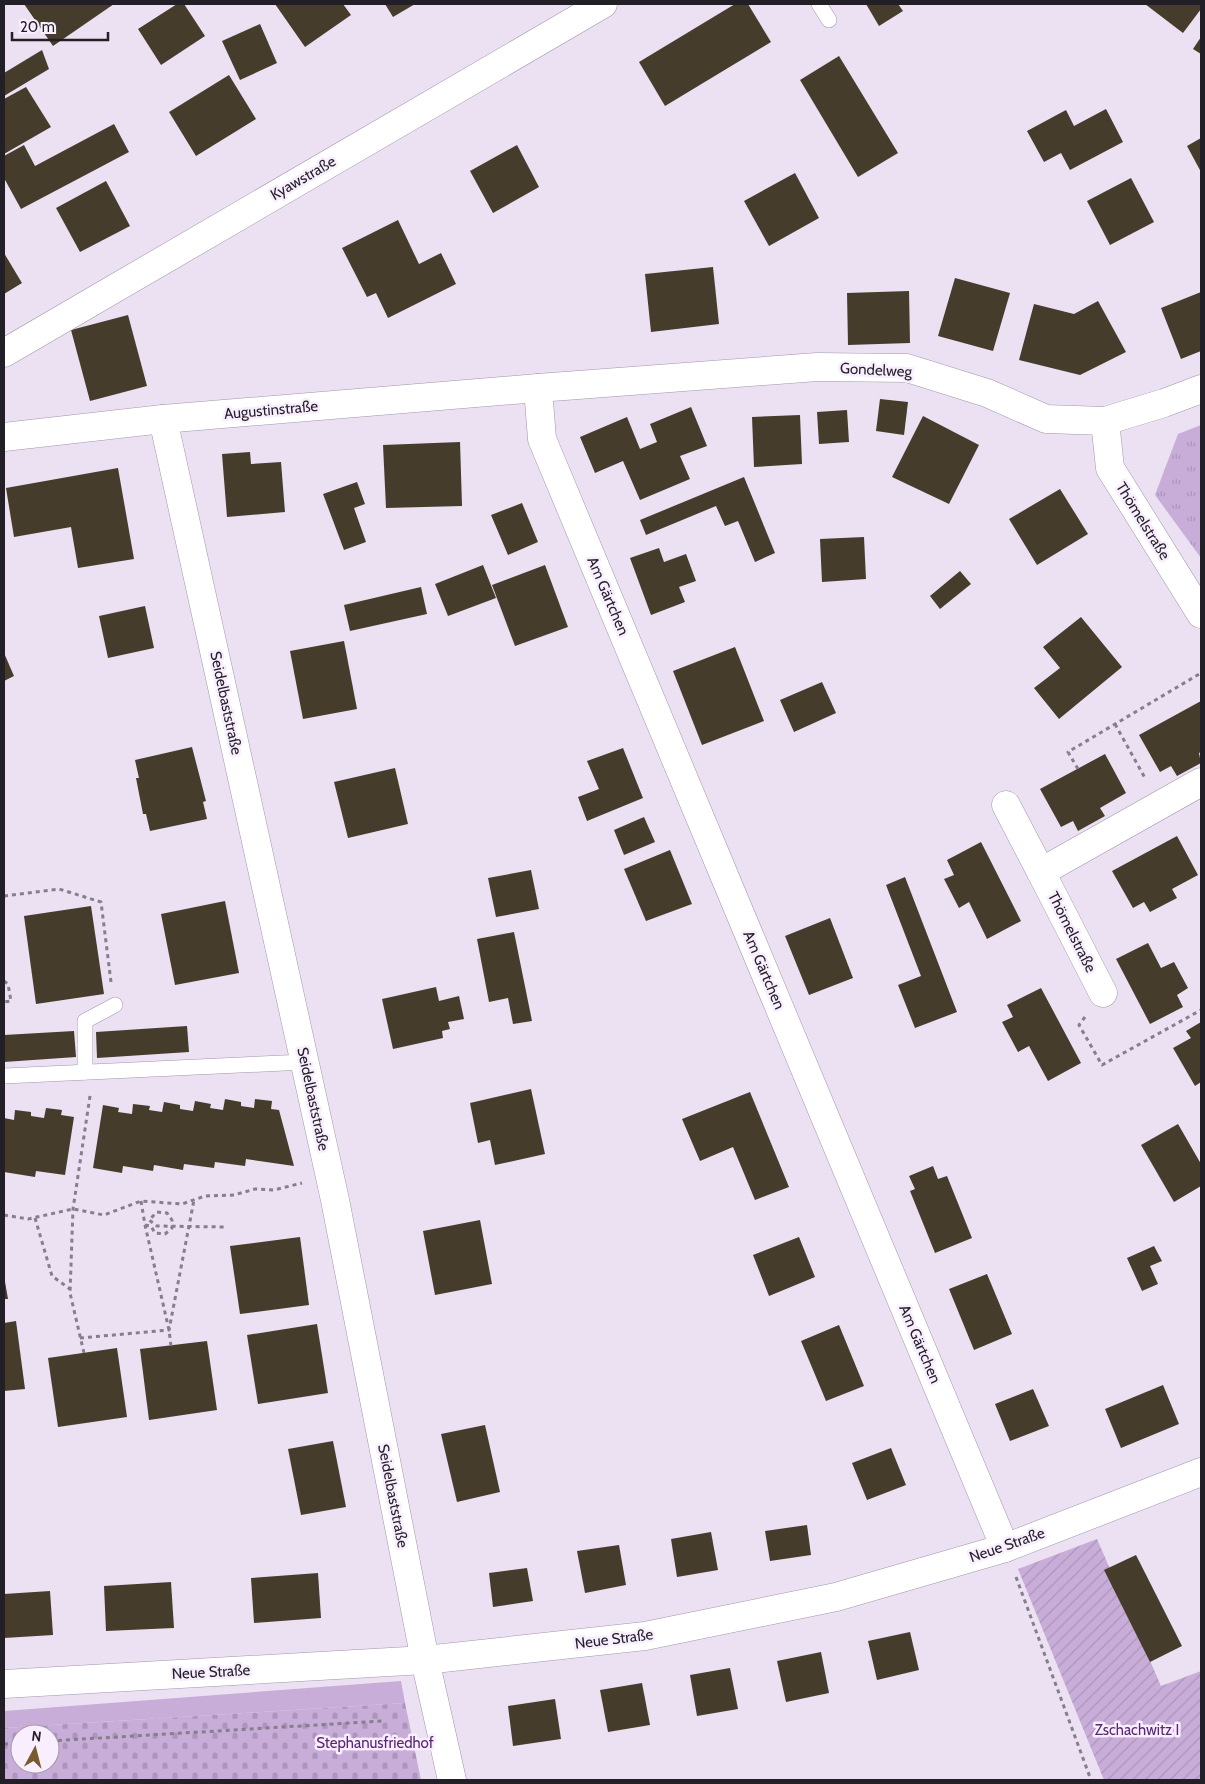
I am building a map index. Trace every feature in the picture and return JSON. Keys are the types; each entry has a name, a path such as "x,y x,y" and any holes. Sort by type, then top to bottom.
{"street":[{"name":"Kyawstraße","path":"4,352 603,4"},
{"name":"Gondelweg","path":"538,388 817,367 907,368 988,393 1046,419 1105,421 1164,403 1201,389"},
{"name":"Augustinstraße","path":"4,438 163,419 538,388"},
{"name":"Am Gärtchen","path":"538,388 542,440 1005,1548"},
{"name":"Seidelbaststraße","path":"163,419 335,1200 425,1660 452,1780"},
{"name":"Thömelstraße","path":"1105,421 1110,468 1201,614"},
{"path":"1041,872 1201,782"},
{"name":"Thömelstraße","path":"1006,804 1103,993"},
{"name":"Neue Straße","path":"4,1684 425,1660 645,1636 836,1597 1005,1548 1201,1472"}],"lane":[{"path":"819,4 829,20"},
{"path":"89,1072 86,1021 114,1005"},
{"path":"4,1076 305,1062"}],"path":[{"path":"1078,769 1068,752 1201,673"},
{"path":"1115,724 1159,806"},
{"path":"4,896 59,889 101,902 114,1005"},
{"path":"4,981 8,984 11,1001 4,1002"},
{"path":"1103,993 1080,1025 1102,1065 1201,1010"},
{"path":"84,1353 70,1289 73,1209 89,1072"},
{"path":"4,1216 28,1219 73,1209 104,1215 141,1201 182,1204 205,1196 234,1195 256,1189 274,1190 329,1175"},
{"path":"169,1330 194,1200"},
{"path":"141,1201 171,1346"},
{"path":"145,1225 151,1226 155,1233 165,1234 172,1228 172,1220 167,1213 157,1212 149,1220 157,1226 167,1226 177,1226 196,1226 225,1227"},
{"path":"35,1218 52,1276 70,1289"},
{"path":"80,1338 169,1330"},
{"path":"1005,1548 1091,1780"},
{"path":"60,1740 383,1721"}],"green space":[{"path":"1201,425 1201,558 1155,495 1178,434"},
{"name":"Zschachwitz I","path":"1097,1539 1161,1686 1201,1671 1201,1780 1104,1780 1018,1569"},
{"path":"401,1681 405,1703 60,1725 10,1724 10,1728 4,1728 4,1711"},
{"name":"Stephanusfriedhof","path":"405,1703 421,1780 4,1780 4,1728 10,1728 10,1774 60,1774 60,1725"}],"building":[{"path":"24,4 114,4 53,46"},
{"path":"177,4 184,4 205,36 161,65 138,29"},
{"path":"275,4 343,4 351,15 305,47"},
{"path":"385,4 415,4 393,17"},
{"path":"735,4 748,4 771,42 665,106 639,62"},
{"path":"866,4 898,4 903,11 879,26"},
{"path":"1145,4 1201,4 1201,9 1183,33"},
{"path":"260,24 277,63 240,80 222,41"},
{"path":"1201,37 1201,54 1193,49"},
{"path":"42,50 49,69 4,96 4,73"},
{"path":"839,56 898,153 858,177 800,80"},
{"path":"229,75 256,119 196,156 169,112"},
{"path":"26,87 51,127 4,154 4,99"},
{"path":"1106,109 1123,142 1070,170 1061,153 1044,162 1027,131 1066,110 1074,126"},
{"path":"114,124 129,152 21,209 4,178 4,156 24,145 35,166"},
{"path":"1201,138 1201,172 1187,146"},
{"path":"517,145 539,187 493,213 470,171"},
{"path":"795,173 819,218 769,246 744,201"},
{"path":"1131,178 1154,222 1110,245 1087,201"},
{"path":"106,181 130,226 80,252 56,208"},
{"path":"398,220 419,264 441,253 456,284 388,318 376,293 367,297 342,248"},
{"path":"4,253 22,283 4,294"},
{"path":"713,267 719,324 651,332 645,274"},
{"path":"955,278 1010,293 993,351 938,336"},
{"path":"909,291 910,343 848,345 847,293"},
{"path":"1201,292 1201,351 1181,359 1161,308"},
{"path":"1098,301 1126,352 1080,375 1019,360 1034,304 1074,314"},
{"path":"128,315 147,386 90,401 71,330"},
{"path":"880,399 908,402 904,435 876,431"},
{"path":"691,407 707,446 680,456 690,479 640,500 623,461 595,473 580,437 627,417 640,449 657,442 650,424"},
{"path":"847,410 849,442 819,444 817,412"},
{"path":"800,415 802,464 754,467 752,417"},
{"path":"923,416 979,445 949,504 892,477"},
{"path":"460,442 462,506 386,508 383,445"},
{"path":"250,452 251,464 281,462 285,512 227,517 222,454"},
{"path":"118,468 134,559 78,568 71,527 14,537 6,488"},
{"path":"744,477 775,553 755,562 738,521 725,526 716,506 646,535 640,520"},
{"path":"357,482 365,504 354,508 366,542 344,550 323,494"},
{"path":"1060,489 1088,534 1037,565 1009,519"},
{"path":"522,503 538,542 508,555 491,515"},
{"path":"864,537 866,579 822,582 820,539"},
{"path":"659,548 664,562 686,554 696,581 679,587 685,602 651,615 630,558"},
{"path":"483,565 496,598 448,616 435,584"},
{"path":"545,565 568,627 515,646 492,585"},
{"path":"960,571 971,584 940,609 930,596"},
{"path":"421,587 427,614 350,631 344,605"},
{"path":"145,606 154,648 108,658 99,616"},
{"path":"1081,617 1122,667 1059,719 1034,688 1060,668 1043,647"},
{"path":"344,641 357,709 303,719 290,651"},
{"path":"735,647 764,721 702,745 673,671"},
{"path":"4,653 14,676 4,681"},
{"path":"822,682 836,713 794,732 780,700"},
{"path":"1201,701 1201,752 1199,753 1201,763 1177,776 1171,766 1160,772 1139,735"},
{"path":"192,747 206,801 203,802 207,819 150,831 146,814 143,814 136,778 139,778 135,760"},
{"path":"623,748 643,798 587,821 578,797 599,789 587,761"},
{"path":"1105,754 1126,793 1100,808 1105,816 1078,831 1073,821 1061,827 1040,789"},
{"path":"395,768 408,824 348,838 334,782"},
{"path":"644,817 655,842 624,855 614,830"},
{"path":"1177,836 1198,875 1172,889 1177,898 1150,912 1144,902 1133,908 1112,871"},
{"path":"981,842 1021,921 987,939 969,902 959,908 944,879 954,875 947,860"},
{"path":"670,850 692,904 646,921 624,869"},
{"path":"531,870 539,909 496,917 488,878"},
{"path":"905,877 957,1012 915,1028 898,985 921,976 886,885"},
{"path":"225,901 239,973 175,985 161,914"},
{"path":"91,906 104,994 36,1004 24,916"},
{"path":"830,918 853,978 809,995 785,936"},
{"path":"514,932 532,1021 513,1024 508,998 489,1002 477,939"},
{"path":"1148,943 1161,968 1174,962 1188,988 1177,995 1183,1007 1150,1024 1116,959"},
{"path":"436,987 439,1001 459,996 464,1019 448,1022 450,1029 442,1031 443,1038 393,1049 382,999"},
{"path":"1041,988 1081,1063 1048,1081 1029,1046 1018,1052 1002,1022 1013,1017 1007,1005"},
{"path":"1201,1022 1201,1082 1195,1086 1173,1048 1191,1038 1186,1031"},
{"path":"187,1026 189,1052 97,1058 96,1032"},
{"path":"74,1031 76,1057 4,1062 4,1035"},
{"path":"531,1089 545,1154 495,1165 490,1140 478,1143 470,1103"},
{"path":"750,1092 789,1187 755,1200 733,1147 700,1161 682,1119"},
{"path":"225,1099 241,1102 241,1106 254,1108 255,1099 272,1101 271,1109 279,1110 294,1166 246,1159 245,1166 215,1162 214,1168 184,1164 183,1170 154,1165 153,1171 123,1166 122,1173 93,1168 103,1105 119,1108 118,1112 132,1114 133,1104 150,1106 149,1110 162,1112 164,1102 180,1105 180,1109 193,1111 195,1101 211,1104 210,1108 223,1110"},
{"path":"46,1108 62,1110 61,1115 74,1117 65,1175 36,1171 35,1177 4,1172 4,1118 14,1120 15,1110 31,1112 31,1116 44,1118"},
{"path":"1178,1124 1201,1164 1201,1186 1174,1202 1141,1145"},
{"path":"933,1166 938,1179 947,1176 972,1238 935,1253 910,1191 915,1189 909,1176"},
{"path":"480,1220 492,1284 435,1295 423,1231"},
{"path":"300,1237 309,1305 240,1314 230,1246"},
{"path":"799,1237 815,1277 769,1296 753,1255"},
{"path":"1154,1246 1162,1261 1150,1266 1158,1284 1142,1291 1127,1258"},
{"path":"987,1274 1012,1334 974,1350 949,1289"},
{"path":"4,1276 8,1299 4,1299"},
{"path":"16,1321 25,1389 4,1391 4,1323"},
{"path":"317,1324 328,1393 258,1404 247,1335"},
{"path":"839,1325 864,1386 826,1401 801,1341"},
{"path":"207,1341 217,1410 149,1420 140,1349"},
{"path":"117,1348 127,1417 58,1427 48,1358"},
{"path":"1163,1385 1179,1424 1121,1448 1105,1409"},
{"path":"1033,1389 1049,1426 1010,1441 995,1404"},
{"path":"485,1425 500,1492 457,1502 441,1434"},
{"path":"333,1441 346,1507 301,1515 288,1449"},
{"path":"891,1448 906,1485 867,1500 852,1463"},
{"path":"807,1525 811,1555 770,1561 765,1531"},
{"path":"711,1532 718,1570 677,1577 671,1539"},
{"path":"619,1545 626,1585 585,1593 577,1551"},
{"path":"1136,1555 1182,1646 1150,1662 1104,1570"},
{"path":"527,1568 533,1601 493,1607 489,1573"},
{"path":"318,1573 321,1618 254,1623 251,1578"},
{"path":"171,1582 174,1628 106,1631 104,1586"},
{"path":"50,1591 53,1635 4,1638 4,1594"},
{"path":"910,1632 919,1670 877,1680 868,1641"},
{"path":"821,1652 829,1693 786,1702 777,1661"},
{"path":"730,1668 738,1709 697,1716 690,1675"},
{"path":"642,1683 650,1725 608,1732 600,1690"},
{"path":"555,1699 561,1739 513,1746 508,1706"}]}
